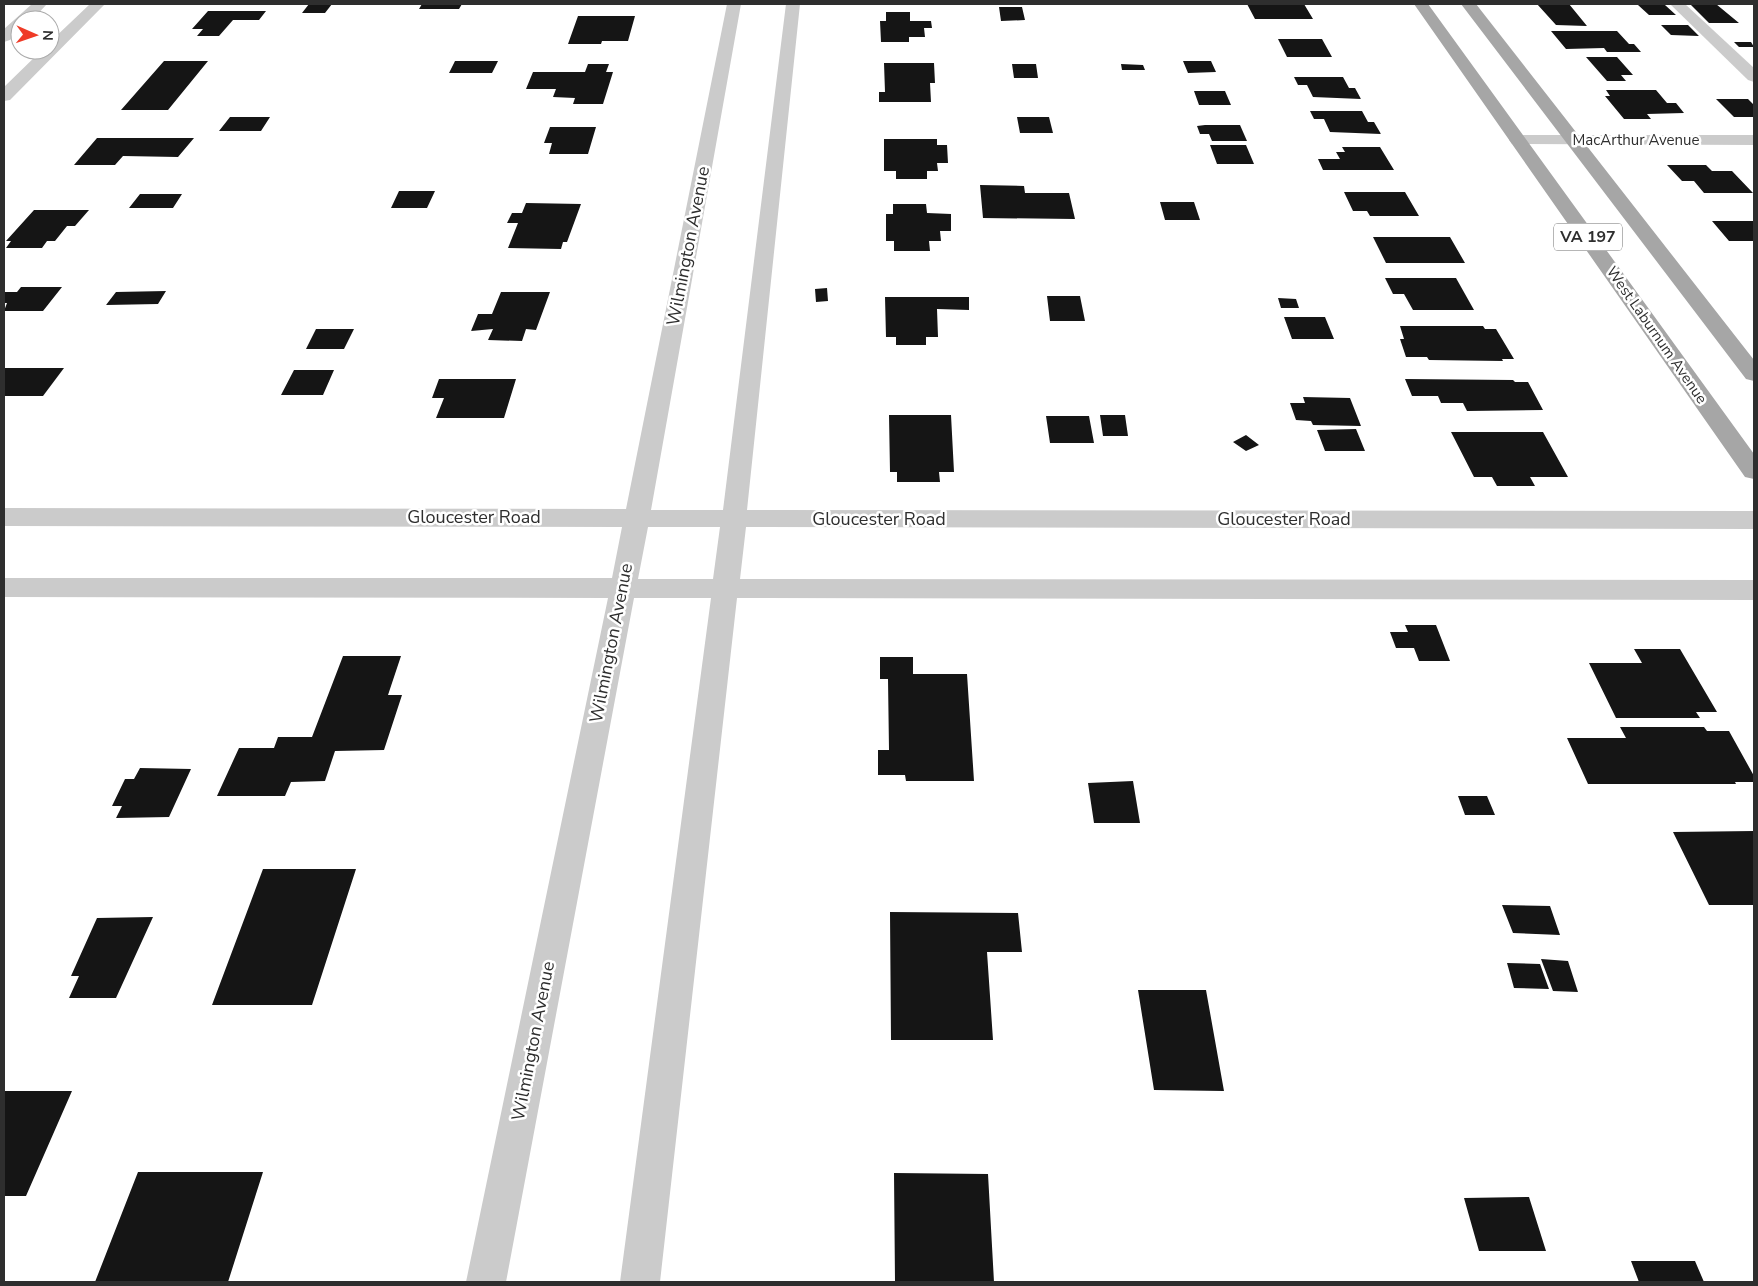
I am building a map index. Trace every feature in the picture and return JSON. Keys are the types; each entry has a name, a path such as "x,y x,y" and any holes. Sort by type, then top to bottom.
{"main road":[{"name":"West Laburnum Avenue","path":"1421,4 1754,471"},
{"name":"VA 197","path":"1468,4 1754,374"}],"street":[{"path":"4,96 98,4"},
{"name":"Wilmington Avenue","path":"486,1282 637,517 734,4"},
{"path":"640,1282 734,518 793,4"},
{"path":"1677,4 1754,77"},
{"name":"MacArthur Avenue","path":"1518,140 1754,140"},
{"name":"Gloucester Road","path":"4,517 1754,520"},
{"path":"4,587 1754,590"}],"building":[{"path":"309,4 332,4 325,13 302,13"},
{"path":"422,4 462,4 459,9 419,9"},
{"path":"1247,4 1304,4 1313,19 1255,19"},
{"path":"1537,4 1569,4 1587,26 1556,25"},
{"path":"1690,4 1716,4 1739,23 1709,23"},
{"path":"1638,5 1665,5 1676,15 1649,15"},
{"path":"999,7 1022,7 1025,20 1001,21"},
{"path":"208,11 266,11 259,20 233,20 219,36 197,36 203,29 192,29"},
{"path":"886,12 910,12 910,21 931,21 932,28 924,28 925,37 909,37 909,42 881,42 880,21 886,21"},
{"path":"578,16 635,16 628,41 602,41 601,44 568,44"},
{"path":"1661,25 1688,25 1699,36 1671,35"},
{"path":"1551,31 1617,31 1629,44 1634,44 1641,52 1607,52 1604,48 1566,49"},
{"path":"1278,39 1322,39 1332,57 1287,57"},
{"path":"1734,42 1751,42 1754,47 1739,47"},
{"path":"1586,57 1617,57 1633,75 1621,75 1626,81 1607,81"},
{"path":"164,61 208,61 168,110 121,110"},
{"path":"455,61 498,61 492,73 449,73"},
{"path":"1183,61 1211,61 1216,72 1188,73"},
{"path":"884,63 934,63 935,83 930,83 931,102 879,102 879,92 885,92"},
{"path":"588,64 609,64 606,72 613,72 603,104 573,104 575,98 553,97 556,89 526,89 533,72 585,72"},
{"path":"1012,64 1036,64 1038,78 1014,78"},
{"path":"1121,64 1143,65 1145,70 1122,70"},
{"path":"1294,77 1343,77 1349,88 1355,88 1361,99 1313,97 1307,85 1298,85"},
{"path":"1606,90 1656,90 1667,103 1676,103 1684,113 1647,114 1651,119 1624,119 1605,96 1610,96"},
{"path":"1194,91 1225,91 1231,105 1199,105"},
{"path":"1716,99 1748,99 1754,105 1754,117 1734,117"},
{"path":"1310,111 1362,111 1368,122 1374,122 1381,134 1330,132 1324,119 1314,119"},
{"path":"230,117 270,117 261,131 219,131"},
{"path":"1017,117 1049,117 1053,133 1020,133"},
{"path":"1240,125 1247,141 1212,141 1209,134 1200,134 1197,126"},
{"path":"550,127 596,127 588,154 549,154 552,143 544,143"},
{"path":"97,138 194,138 178,157 123,156 115,165 74,165"},
{"path":"884,139 937,139 937,145 947,145 948,163 937,163 938,171 927,171 927,179 896,179 896,171 884,171"},
{"path":"1210,145 1246,145 1254,164 1217,164"},
{"path":"1342,147 1380,147 1394,170 1323,170 1318,159 1340,159 1336,152 1345,152"},
{"path":"1667,165 1706,165 1712,171 1732,171 1753,193 1704,193 1694,181 1682,181"},
{"path":"980,185 1024,186 1025,193 1069,193 1075,219 983,218"},
{"path":"399,191 435,191 427,208 391,208"},
{"path":"1344,192 1405,192 1419,216 1370,216 1367,211 1353,211"},
{"path":"140,194 182,194 173,208 129,208"},
{"path":"1160,202 1194,202 1200,220 1165,220"},
{"path":"526,203 581,204 567,242 563,242 561,249 508,248 518,223 507,223 512,213 522,213"},
{"path":"893,204 926,204 927,213 951,214 951,231 940,231 941,241 929,241 930,251 894,251 894,241 886,241 886,214 893,214"},
{"path":"34,210 89,210 75,226 67,226 55,241 47,241 42,248 6,248 11,241 6,241"},
{"path":"1712,221 1754,221 1754,241 1729,241"},
{"path":"1373,237 1450,237 1465,263 1386,263"},
{"path":"1385,278 1456,278 1474,310 1413,310 1404,294 1393,294"},
{"path":"21,287 62,287 43,311 4,311 7,303 4,303 4,292 17,292"},
{"path":"827,288 828,301 816,302 815,289"},
{"path":"166,291 158,304 106,305 116,292"},
{"path":"501,292 550,292 536,330 526,329 522,341 488,340 493,329 471,331 478,314 492,314"},
{"path":"1047,296 1080,296 1085,321 1050,321"},
{"path":"885,297 969,297 969,310 937,309 938,337 926,337 926,345 896,345 896,337 886,337"},
{"path":"1278,298 1296,299 1299,308 1281,308"},
{"path":"1284,317 1325,317 1334,339 1292,339"},
{"path":"1400,326 1483,326 1485,329 1496,329 1514,359 1502,359 1503,361 1429,360 1427,357 1406,357 1400,339 1404,339"},
{"path":"316,329 354,329 344,349 306,349"},
{"path":"4,368 64,368 43,396 4,396"},
{"path":"294,370 334,370 323,395 281,395"},
{"path":"439,379 516,379 504,418 436,418 444,398 432,398"},
{"path":"1405,379 1513,380 1515,382 1528,382 1543,410 1467,411 1463,403 1441,403 1438,396 1412,396"},
{"path":"1303,397 1350,398 1361,426 1313,425 1311,421 1296,420 1290,403 1305,403"},
{"path":"889,415 951,415 954,472 939,472 940,482 897,482 897,472 890,472"},
{"path":"1100,415 1125,415 1128,436 1103,436"},
{"path":"1046,416 1089,416 1094,443 1050,443"},
{"path":"1356,429 1365,451 1325,451 1317,430"},
{"path":"1451,432 1543,432 1568,477 1530,477 1535,486 1497,486 1492,477 1474,477"},
{"path":"1246,435 1259,445 1246,451 1233,442"},
{"path":"1405,625 1436,625 1450,661 1419,661 1414,648 1396,648 1390,632 1408,632"},
{"path":"1634,649 1680,649 1717,712 1696,712 1700,718 1616,718 1589,663 1642,663"},
{"path":"343,656 401,656 388,695 402,695 384,750 335,751 325,781 291,782 285,796 217,796 239,748 274,748 278,737 312,737"},
{"path":"880,657 913,657 913,674 967,674 974,781 906,781 905,775 878,775 878,750 889,750 888,679 880,679"},
{"path":"1620,727 1704,727 1707,731 1729,731 1754,776 1754,782 1735,782 1736,784 1588,784 1567,738 1626,738"},
{"path":"140,768 191,769 169,817 116,818 122,806 112,806 125,779 134,779"},
{"path":"1133,781 1140,823 1094,823 1088,783"},
{"path":"1458,796 1487,796 1495,815 1465,815"},
{"path":"1754,831 1754,905 1709,905 1673,832"},
{"path":"263,869 356,869 312,1005 212,1005"},
{"path":"1502,905 1550,906 1560,935 1513,933"},
{"path":"890,912 1018,913 1022,952 987,952 993,1040 891,1040"},
{"path":"153,917 116,998 69,998 79,976 71,976 97,918"},
{"path":"1541,959 1568,961 1578,992 1553,991"},
{"path":"1507,963 1540,964 1549,989 1514,988"},
{"path":"1138,990 1206,990 1224,1091 1154,1090"},
{"path":"5,1091 72,1091 26,1196 4,1196"},
{"path":"138,1172 263,1172 228,1282 95,1282"},
{"path":"894,1173 988,1174 994,1282 895,1282"},
{"path":"1529,1197 1546,1251 1479,1251 1464,1198"},
{"path":"1631,1261 1695,1261 1704,1282 1639,1282"}]}
